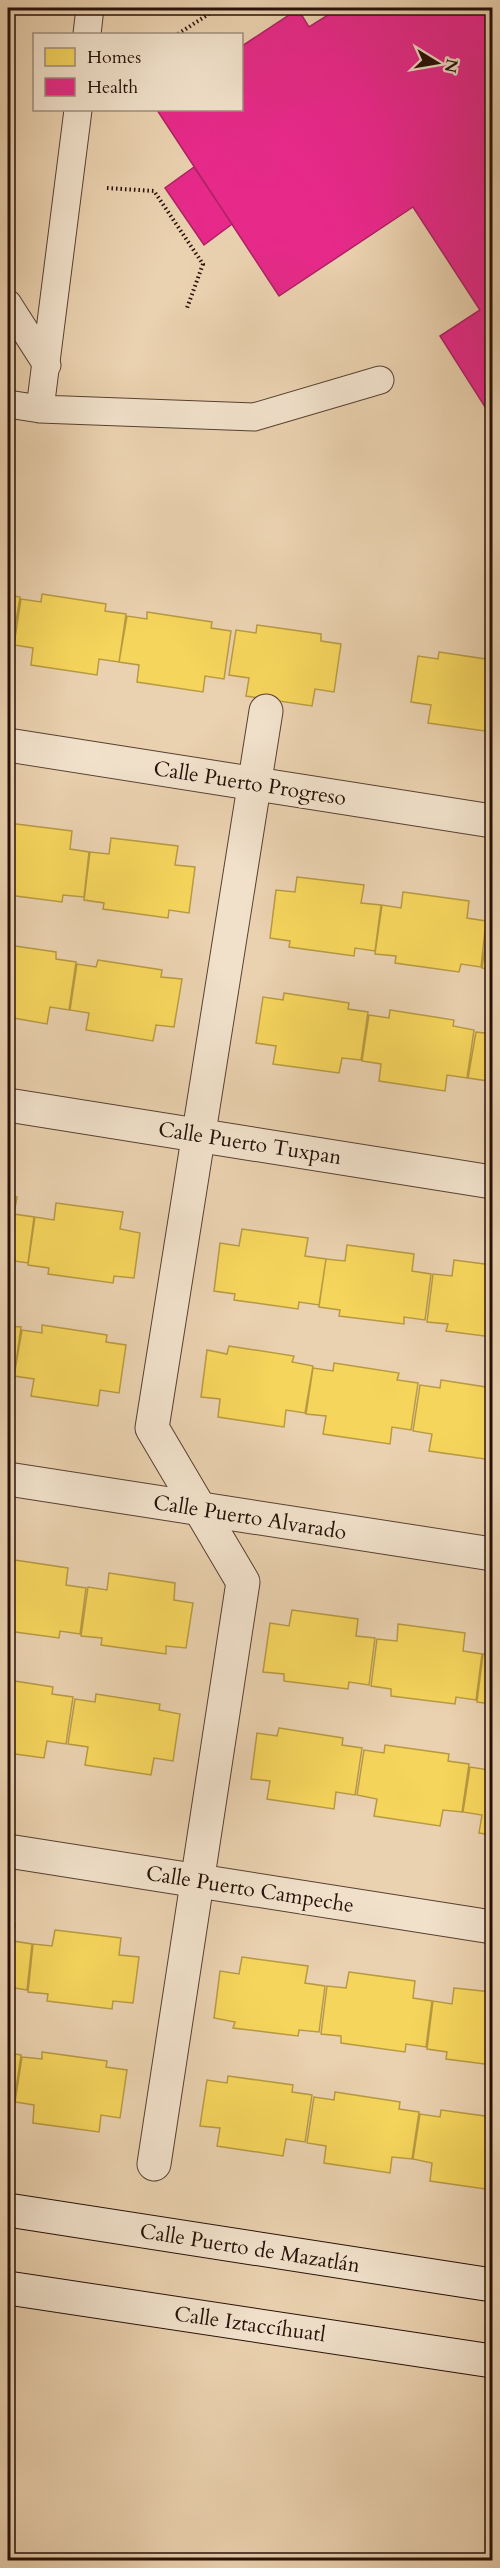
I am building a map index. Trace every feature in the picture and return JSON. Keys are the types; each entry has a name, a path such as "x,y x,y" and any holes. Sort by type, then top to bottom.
{"street":[{"path":"154,2164 243,1582 152,1428 266,711"},
{"name":"Calle Puerto Progreso","path":"8,745 492,821"},
{"name":"Calle Puerto Tuxpan","path":"8,1105 492,1182"},
{"name":"Calle Puerto Alvarado","path":"8,1479 492,1554"},
{"name":"Calle Puerto Campeche","path":"8,1851 492,1927"},
{"name":"Calle Puerto de Mazatlán","path":"8,2210 492,2285"},
{"name":"Calle Iztaccíhuatl","path":"8,2288 492,2361"}],"lane":[{"path":"87,33 90,8"},
{"path":"40,409 78,111"},
{"path":"8,304 47,365"},
{"path":"8,404 40,409 254,417 380,380"}],"path":[{"path":"180,33 218,8"},
{"path":"106,187 154,190 203,264 187,308"}],"building: Homes":[{"path":"42,594 106,604 105,611 126,614 119,662 99,659 97,675 31,665 33,648 14,645 21,599 41,602"},
{"path":"8,595 20,597 12,645 8,644"},
{"path":"147,612 212,622 211,628 231,631 224,679 205,676 203,692 137,682 139,665 119,662 127,616 147,619"},
{"path":"257,625 321,634 321,641 341,644 334,692 315,689 312,706 246,696 249,678 229,675 236,630 256,633"},
{"path":"439,652 492,660 492,732 428,723 431,705 411,702 418,656 438,659"},
{"path":"8,823 72,831 70,849 89,852 84,897 63,895 62,902 8,895"},
{"path":"111,838 178,846 175,865 195,867 189,913 169,910 168,918 103,909 104,903 84,900 90,852 109,854"},
{"path":"297,877 364,885 361,903 381,905 375,951 355,948 354,956 289,947 290,941 270,938 276,890 295,892"},
{"path":"403,892 469,901 467,918 486,921 481,967 461,964 459,972 395,963 396,956 375,954 382,905 401,908"},
{"path":"489,921 492,921 492,970 482,968"},
{"path":"8,945 56,952 56,959 76,962 69,1010 50,1007 47,1024 8,1017"},
{"path":"98,960 162,970 161,977 182,979 174,1027 156,1025 153,1041 86,1030 89,1013 70,1010 77,964 96,967"},
{"path":"284,993 349,1003 348,1009 368,1012 361,1060 342,1058 339,1073 273,1064 276,1046 256,1043 263,997 283,1000"},
{"path":"390,1010 454,1020 453,1026 474,1030 467,1078 447,1075 445,1091 379,1081 381,1064 362,1061 369,1015 389,1018"},
{"path":"476,1032 492,1034 492,1099 486,1098 488,1081 468,1078"},
{"path":"8,1196 17,1197 14,1214 34,1217 28,1263 8,1260"},
{"path":"56,1203 123,1212 120,1229 140,1233 134,1278 114,1276 113,1283 48,1274 49,1268 28,1265 35,1217 54,1220"},
{"path":"242,1229 308,1238 305,1256 326,1259 319,1305 299,1302 298,1309 234,1300 235,1294 214,1291 220,1243 239,1246"},
{"path":"347,1245 414,1254 412,1271 431,1274 425,1320 404,1317 404,1324 339,1316 340,1310 319,1307 326,1259 345,1261"},
{"path":"454,1260 492,1265 492,1337 446,1331 448,1324 427,1322 433,1274 452,1276"},
{"path":"42,1325 107,1335 106,1342 126,1345 119,1393 100,1390 98,1406 31,1396 34,1379 14,1376 22,1330 42,1333"},
{"path":"8,1326 21,1327 14,1376 8,1375"},
{"path":"229,1346 294,1356 292,1362 313,1366 305,1413 286,1410 284,1427 218,1417 220,1399 201,1397 207,1350 227,1354"},
{"path":"334,1363 399,1373 397,1380 418,1383 411,1430 392,1427 390,1444 323,1434 326,1416 306,1414 313,1368 333,1371"},
{"path":"441,1380 492,1388 492,1460 429,1451 432,1434 413,1431 420,1385 440,1388"},
{"path":"8,1559 68,1568 66,1585 86,1588 80,1634 60,1631 59,1638 8,1631"},
{"path":"109,1573 175,1583 174,1600 193,1603 186,1648 166,1646 166,1654 101,1645 102,1638 81,1636 88,1587 107,1590"},
{"path":"292,1610 358,1619 356,1636 375,1638 369,1685 349,1682 348,1689 284,1681 284,1674 263,1672 270,1623 289,1626"},
{"path":"398,1624 465,1633 463,1651 482,1654 476,1700 456,1697 455,1704 391,1696 391,1689 371,1686 377,1639 397,1641"},
{"path":"483,1654 492,1655 492,1704 477,1702"},
{"path":"8,1680 53,1687 52,1694 73,1697 66,1744 47,1741 44,1758 8,1753"},
{"path":"96,1694 160,1704 159,1710 180,1714 173,1761 154,1758 151,1775 85,1765 88,1747 68,1744 75,1699 95,1702"},
{"path":"279,1728 343,1738 342,1745 362,1748 355,1795 336,1792 334,1809 267,1799 270,1781 251,1779 257,1733 277,1736"},
{"path":"385,1745 449,1754 448,1761 469,1764 462,1812 443,1810 440,1826 374,1816 377,1799 357,1795 364,1750 384,1753"},
{"path":"490,1763 492,1763 492,1835 479,1833 482,1815 463,1812 470,1767 489,1770"},
{"path":"8,1923 15,1924 13,1941 32,1944 27,1990 8,1987"},
{"path":"55,1930 121,1938 119,1955 139,1957 133,2003 113,2001 112,2009 47,2001 48,1994 28,1992 33,1944 52,1946"},
{"path":"242,1957 308,1966 305,1983 325,1986 319,2032 299,2030 298,2036 233,2028 235,2022 214,2018 220,1971 239,1974"},
{"path":"349,1972 415,1981 413,1998 432,2001 426,2047 406,2044 405,2052 341,2043 341,2036 321,2034 327,1986 346,1988"},
{"path":"454,1988 492,1992 492,2065 446,2059 447,2052 427,2049 433,2001 452,2004"},
{"path":"42,2052 107,2061 106,2067 127,2070 120,2118 101,2115 99,2132 33,2123 34,2105 15,2102 22,2057 42,2059"},
{"path":"8,2053 21,2055 14,2102 8,2101"},
{"path":"228,2076 293,2085 292,2092 312,2095 305,2142 286,2139 283,2156 217,2146 220,2128 200,2126 207,2080 227,2083"},
{"path":"335,2092 400,2102 399,2109 419,2112 412,2159 392,2157 390,2173 324,2163 326,2146 307,2143 314,2097 334,2100"},
{"path":"441,2110 492,2117 492,2190 430,2181 432,2163 413,2159 420,2114 440,2117"}],"building: Health":[{"path":"339,8 492,8 492,418 440,336 480,310 413,207 279,296 158,111 243,111 243,45 298,9 309,27"},
{"path":"194,167 232,224 204,245 165,188"}]}
